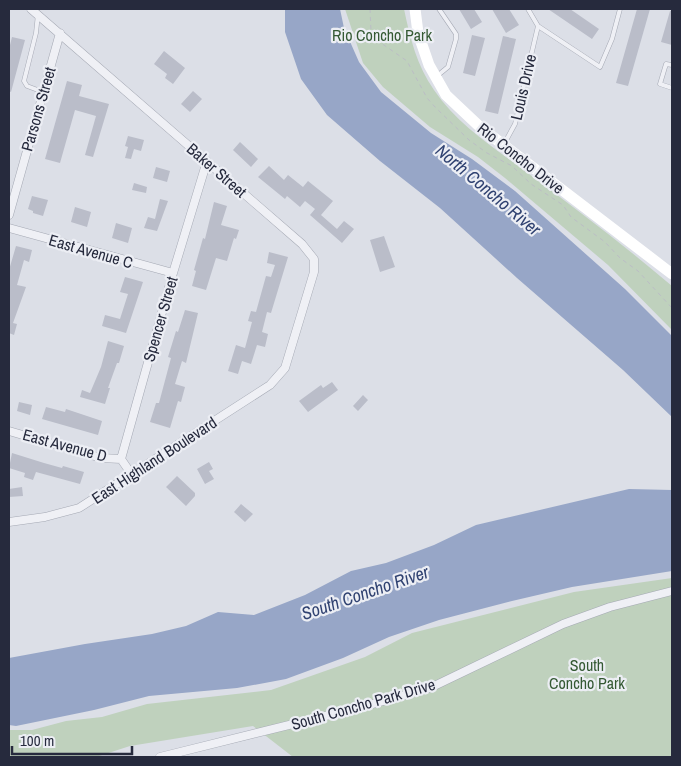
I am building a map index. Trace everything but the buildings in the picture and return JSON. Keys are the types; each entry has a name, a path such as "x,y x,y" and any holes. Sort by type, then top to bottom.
{"street":[{"name":"Rio Concho Drive","path":"415,9 418,33 429,65 446,95 480,128 672,274"},
{"name":"Baker Street","path":"35,12 302,244 314,259 314,272 285,368"},
{"name":"Parsons Street","path":"9,215 60,33"},
{"name":"Spencer Street","path":"121,459 173,273 207,161"},
{"name":"East Avenue C","path":"9,228 173,273"},
{"name":"East Highland Boulevard","path":"9,522 45,517 79,508 270,385 285,368"},
{"name":"East Avenue D","path":"9,430 101,458 121,459"},
{"path":"121,459 132,475"},
{"name":"South Concho Park Drive","path":"160,757 362,708 430,688 563,624 610,606 672,591"}],"lane":[{"path":"436,77 448,67 456,39 456,34 440,9"},
{"name":"Louis Drive","path":"528,9 538,26 600,66 612,39 620,9"},
{"path":"35,12 36,33 24,81 27,86 43,92"},
{"name":"Louis Drive","path":"503,145 515,124 538,26"},
{"path":"672,65 666,64 660,84 672,88"}],"green space":[{"name":"Rio Concho Park","path":"345,9 404,9 412,41 423,71 434,90 453,114 476,134 600,227 672,286 672,330 608,265 505,178 478,157 430,127 383,87 363,63"},
{"name":"South Concho Park","path":"672,578 672,757 293,757 253,726 130,746 96,757 9,757 9,730 32,730 66,721 102,717 147,704 271,690 365,657 412,633 574,592"}],"water":[{"name":"North Concho River","path":"285,9 340,9 344,28 359,62 381,92 431,133 472,159 515,191 625,289 672,336 672,417 623,370 440,208 380,161 327,115 301,79 285,32"},
{"name":"South Concho River","path":"629,489 672,490 672,571 572,587 439,620 389,637 343,658 286,679 237,688 149,696 94,710 16,726 9,725 9,658 152,634 186,626 218,612 254,615 305,595 351,571 386,563 434,545 476,525"}]}
